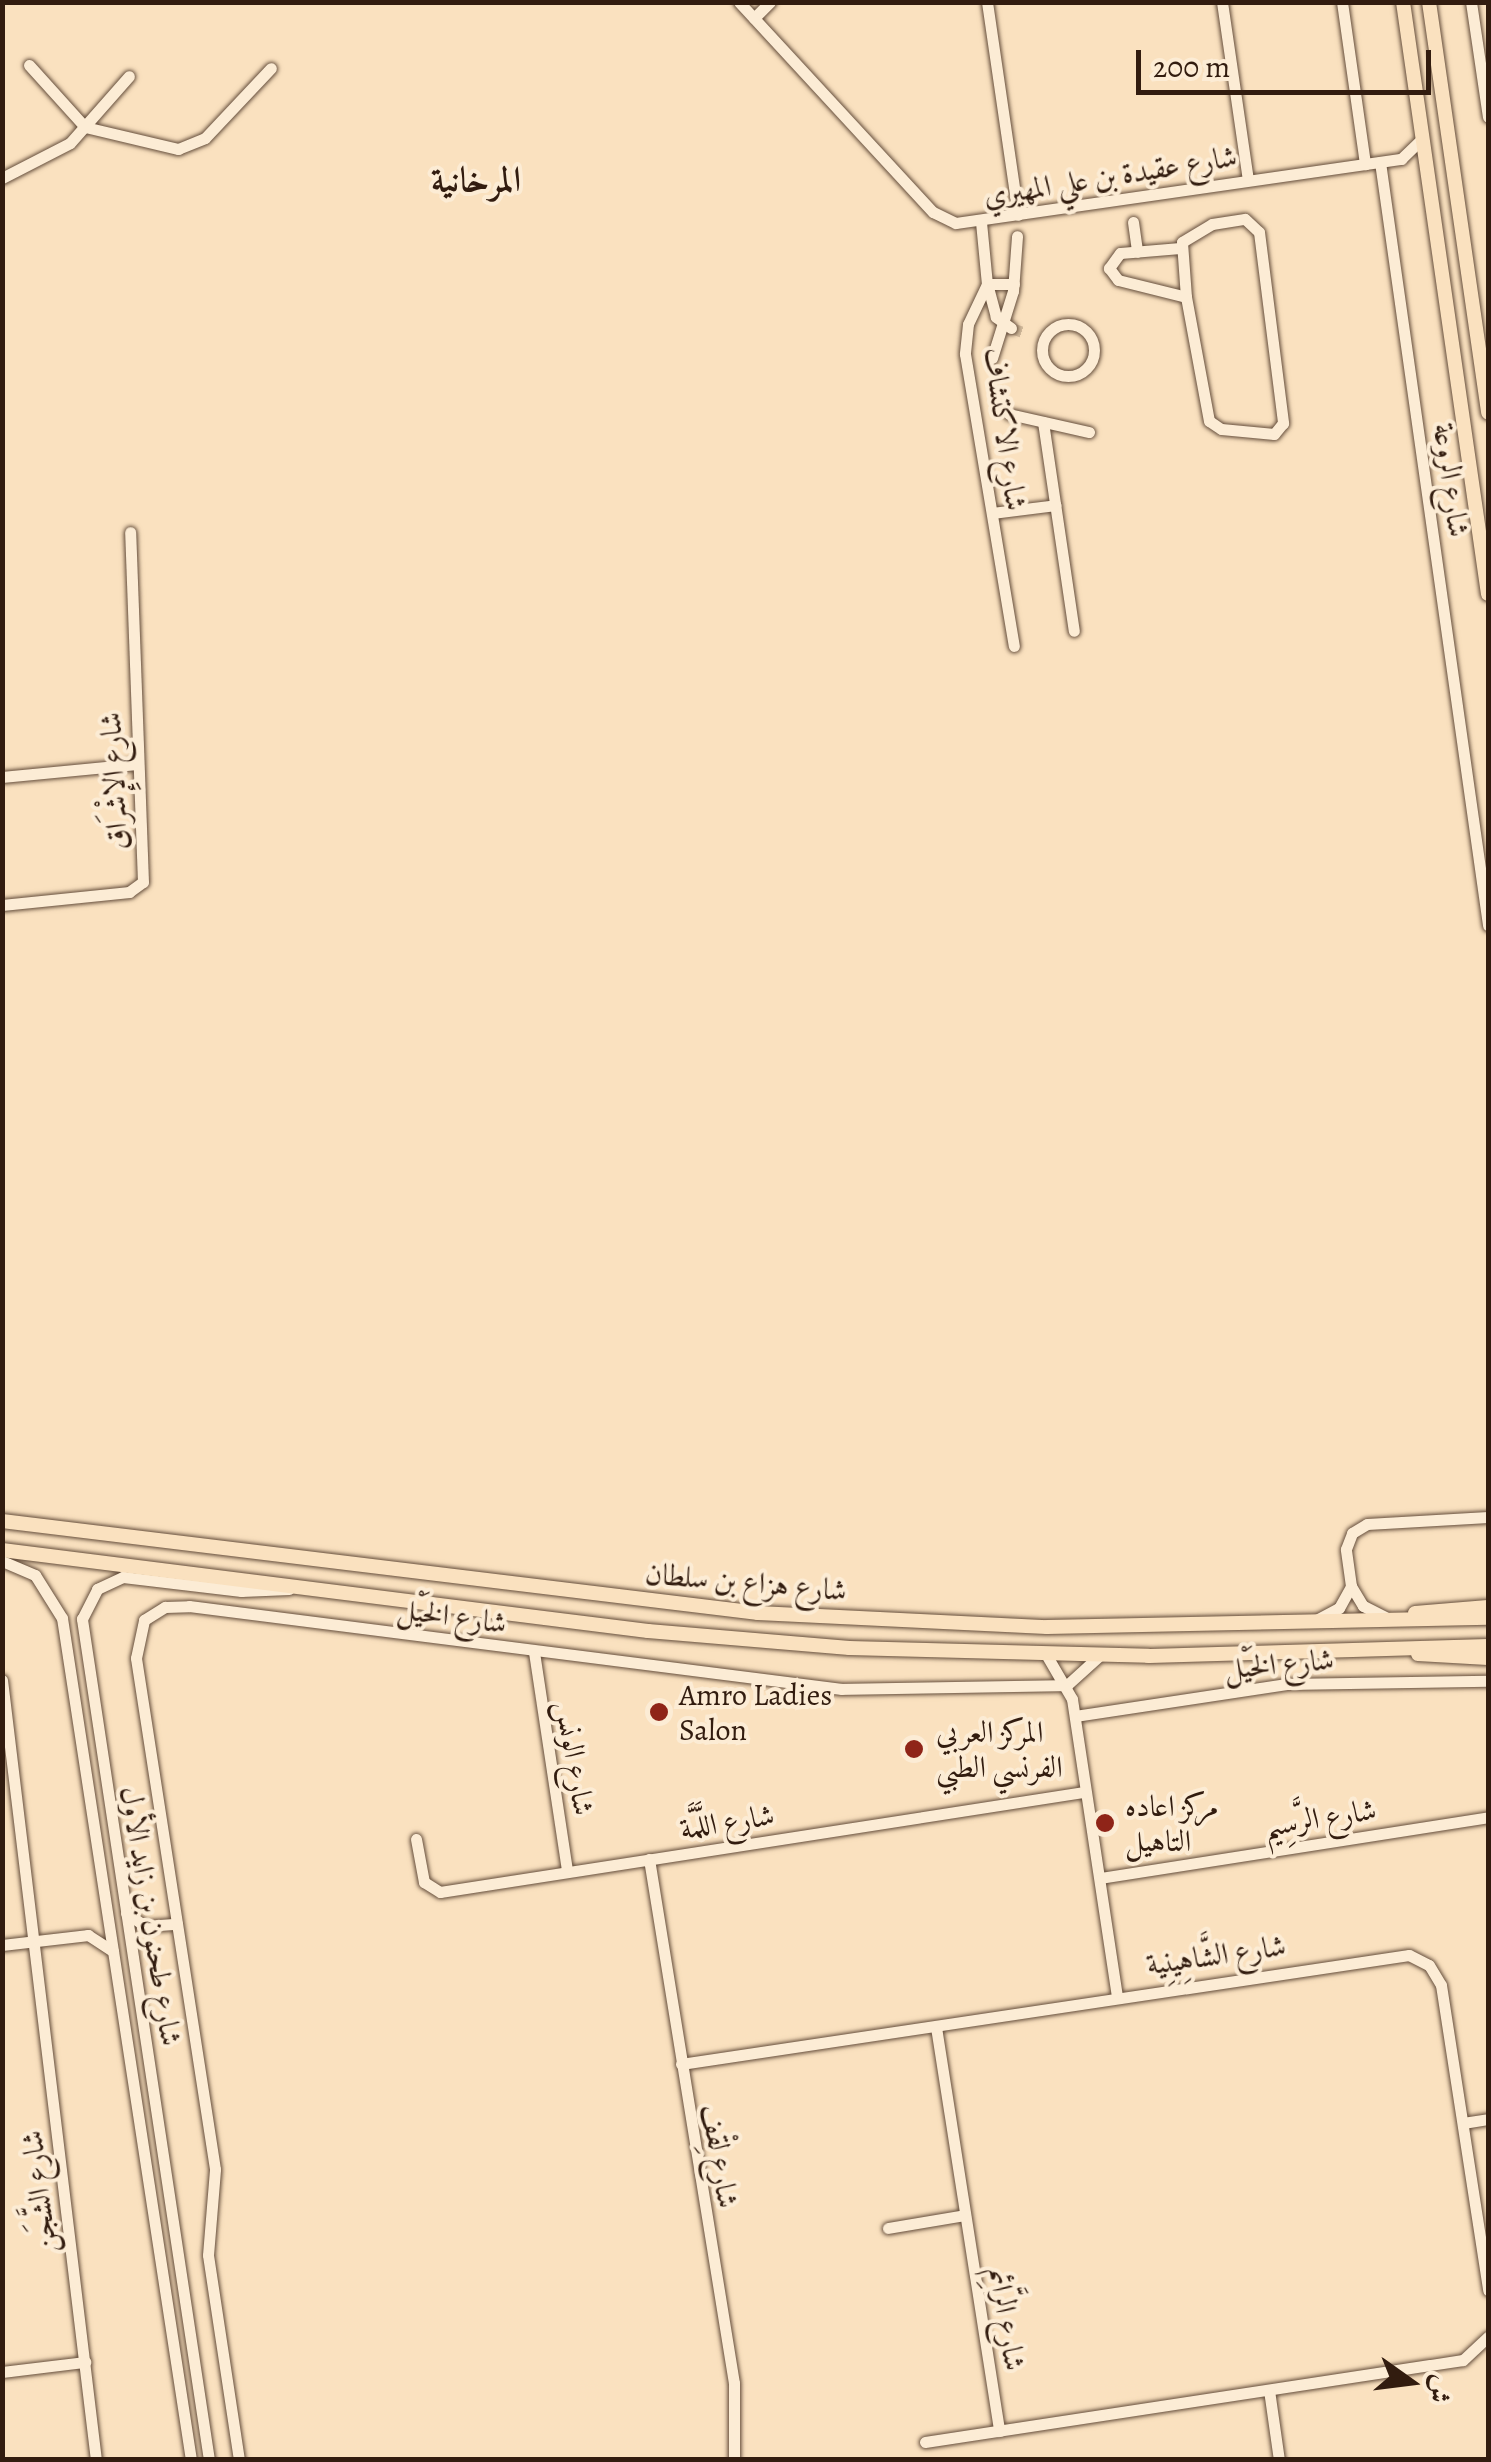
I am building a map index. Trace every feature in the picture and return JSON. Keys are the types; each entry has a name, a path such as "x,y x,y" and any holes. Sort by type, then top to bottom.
{"main road":[{"path":"1403,2 1488,594"},
{"path":"1429,2 1488,413"},
{"name":"شارع هزاع بن سلطان","path":"2,1521 758,1613 1047,1627 1488,1618"},
{"name":"شارع هزاع بن سلطان","path":"2,1550 702,1636 1047,1656 1488,1646"},
{"path":"1396,1619 1437,1608 1488,1606"},
{"path":"1403,1648 1436,1658 1488,1658"}],"street":[{"name":"شارع عقيدة بن علي المهيري","path":"739,2 933,212 956,223 1018,215 1131,210 1248,180 1401,158"},
{"path":"754,18 770,2"},
{"path":"987,2 1018,215"},
{"path":"1222,2 1248,180"},
{"path":"1342,2 1365,164"},
{"path":"1471,2 1488,117"},
{"path":"29,65 85,127 190,147 271,68"},
{"path":"2,178 56,154 129,76"},
{"path":"1422,138 1401,158 1427,170"},
{"name":"شارع الروعة","path":"1380,162 1488,924"},
{"path":"1131,210 1137,252"},
{"path":"1180,248 1209,420 1221,428 1279,432 1284,423 1258,225 1245,219 1218,222 1180,248 1113,257 1114,278 1186,297"},
{"name":"شارع الاكتشاف","path":"981,222 987,284 968,324 965,354 1014,646"},
{"path":"992,358 1007,327 1017,236"},
{"path":"1007,327 987,284 1014,284"},
{"path":"1055,326 1092,332 1086,371 1074,376 1048,366 1040,354 1042,339 1055,326"},
{"path":"1026,334 1042,339"},
{"path":"1009,414 1089,432"},
{"path":"1044,422 1074,631"},
{"path":"992,513 1056,504"},
{"name":"شارع الإِشْرَاق","path":"2,905 140,887 130,532"},
{"path":"2,777 136,764"},
{"path":"1396,1619 1363,1606 1350,1586 1346,1549 1359,1527 1488,1517"},
{"name":"شارع طحنون بن زايد الأول","path":"2,1561 35,1575 62,1618 191,2460"},
{"name":"شارع طحنون بن زايد الأول","path":"210,2460 83,1641 90,1598 123,1577 254,1592 301,1587"},
{"path":"1304,1624 1338,1608 1350,1586"},
{"name":"شارع الخَيْل","path":"240,2460 208,2255 216,2181 135,1648 138,1630 154,1612 189,1606 842,1689 1067,1685"},
{"name":"شارع الونس","path":"534,1652 567,1871"},
{"path":"1047,1656 1067,1685 1075,1716 1117,1994"},
{"path":"1067,1685 1099,1656"},
{"name":"شارع الشَّجَن","path":"2,1680 96,2460"},
{"name":"شارع الخَيْل","path":"1075,1716 1286,1684 1488,1682"},
{"name":"شارع اللَّمَّة","path":"416,1839 424,1882 433,1891 1084,1792"},
{"name":"شارع الرَّسِيم","path":"1100,1878 1488,1817"},
{"name":"شارع لِقْف","path":"649,1860 734,2383 734,2460"},
{"path":"126,1912 153,1928"},
{"path":"88,1935 107,1913"},
{"path":"131,1952 153,1928 177,1924"},
{"path":"2,1945 88,1935 113,1952"},
{"name":"شارع الشَّاهِينِية","path":"680,2064 1117,1994 1416,1958 1440,1984 1488,2290"},
{"name":"شارع الرَّائِم","path":"936,2026 999,2431"},
{"path":"1462,2123 1488,2119"},
{"path":"888,2228 965,2215"},
{"path":"924,2442 1463,2360 1488,2337"},
{"path":"2,2372 85,2362"},
{"path":"1268,2390 1279,2460"}],"tunnel":[{"path":"1011,328 1026,333"}],"place":[{"name":"Amro Ladies Salon","path":"659,1712"},
{"name":"المركز العربي الفرنسي الطبي","path":"914,1749"},
{"name":"مركز اعاده التاهيل","path":"1105,1823"}],"district":[{"name":"المرخانية","path":"476,179"}]}
